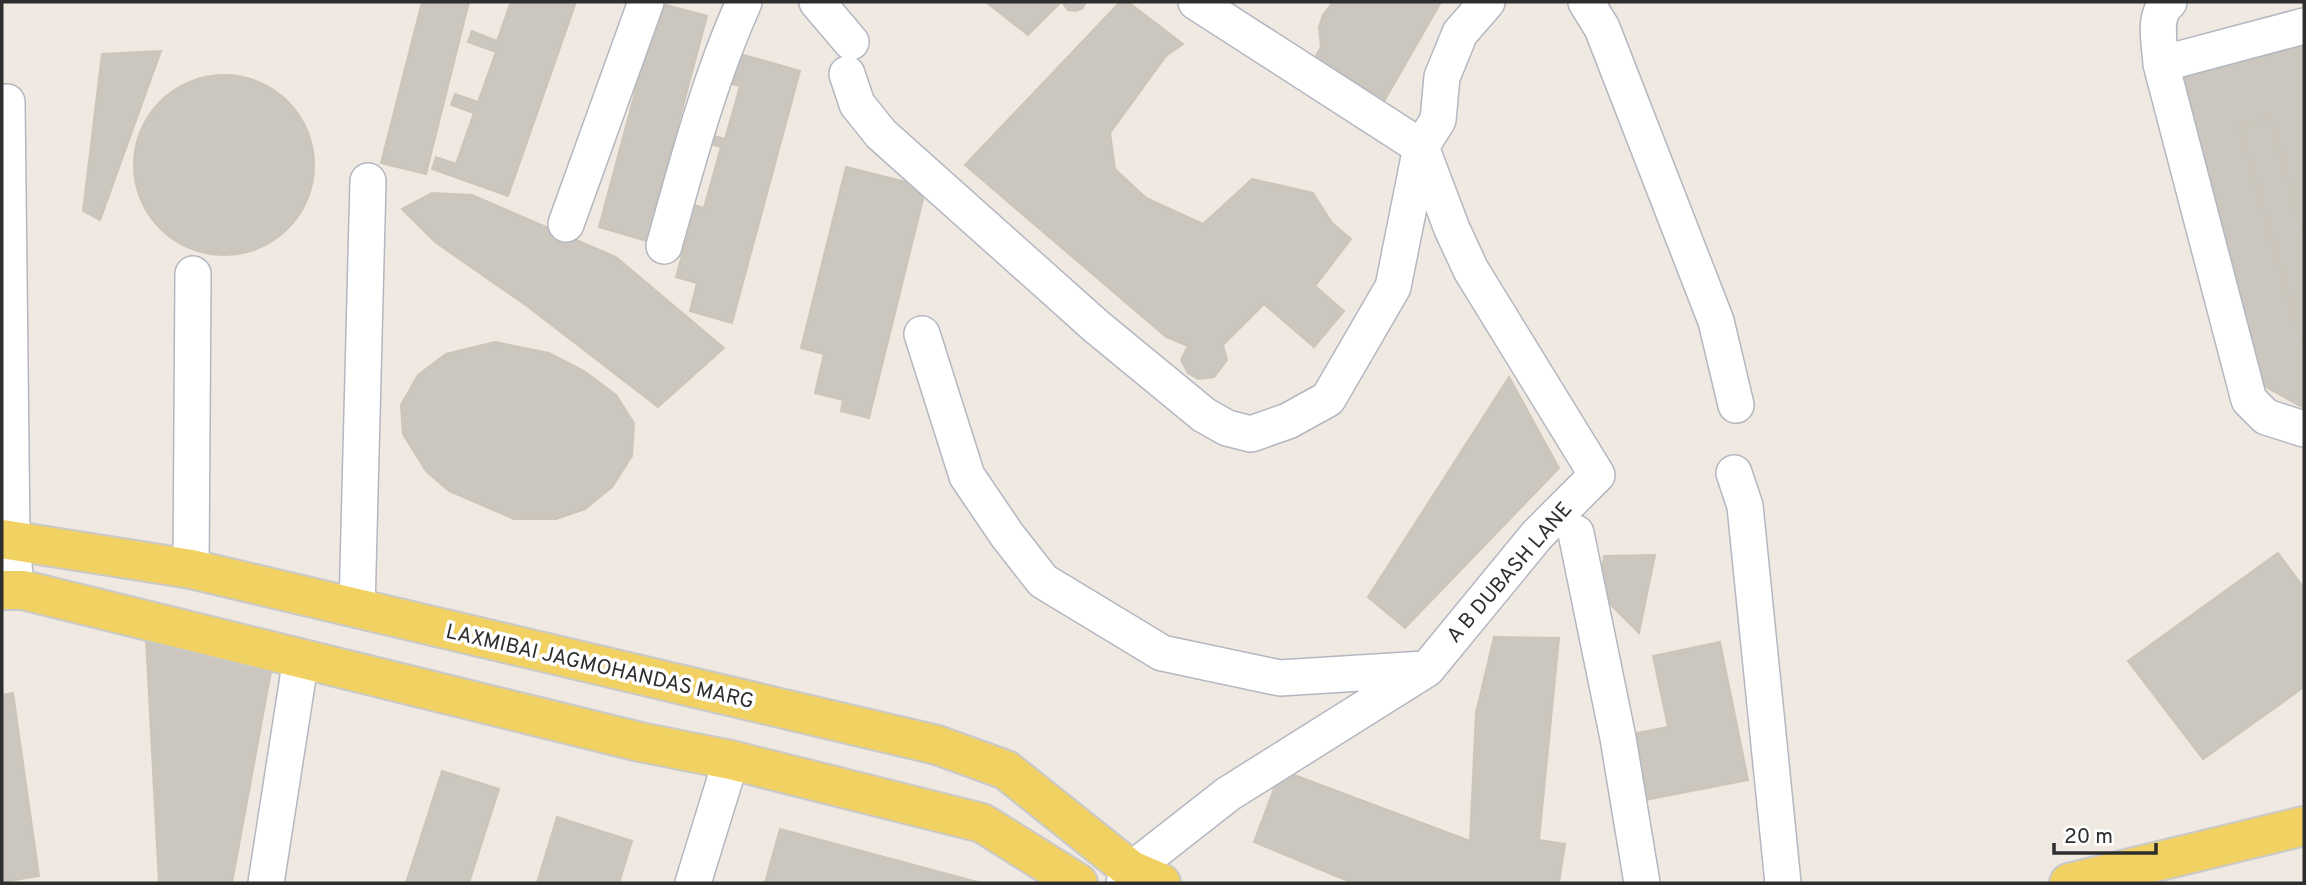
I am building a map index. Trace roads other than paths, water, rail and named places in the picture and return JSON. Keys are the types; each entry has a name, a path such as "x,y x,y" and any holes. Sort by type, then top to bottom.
{"main road":[{"name":"LAXMIBAI JAGMOHANDAS MARG","path":"7,539 191,569 937,746 1006,770 1139,879"},
{"path":"9,590 23,590 982,823 1078,883"},
{"path":"2069,883 2304,825"}],"street":[{"path":"566,224 646,2"},
{"path":"664,246 706,105 744,2"},
{"path":"817,2 849,58 858,104 881,134 1097,327 1203,415 1227,428 1251,434 1288,421 1328,399 1393,287 1421,147 1438,120 1443,77 1460,33 1487,2"},
{"path":"1196,2 1421,147"},
{"path":"1586,2 1602,28 1716,321 1736,405"},
{"path":"2169,2 2161,10 2158,23 2161,64 2249,400 2266,417 2304,429"},
{"path":"2161,64 2304,26"},
{"path":"7,102 9,590"},
{"name":"A B DUBASH LANE","path":"1139,879 1228,794 1427,669 1536,535 1597,475 1471,270 1451,229 1421,147"},
{"path":"357,609 368,181"},
{"path":"191,569 193,274"},
{"path":"922,334 967,476 1007,535 1043,581 1162,653 1280,678 1427,669"},
{"path":"1734,473 1745,506 1783,883"},
{"path":"1576,533 1618,738 1642,883"},
{"path":"267,883 301,658"},
{"path":"693,883 731,761"}]}
